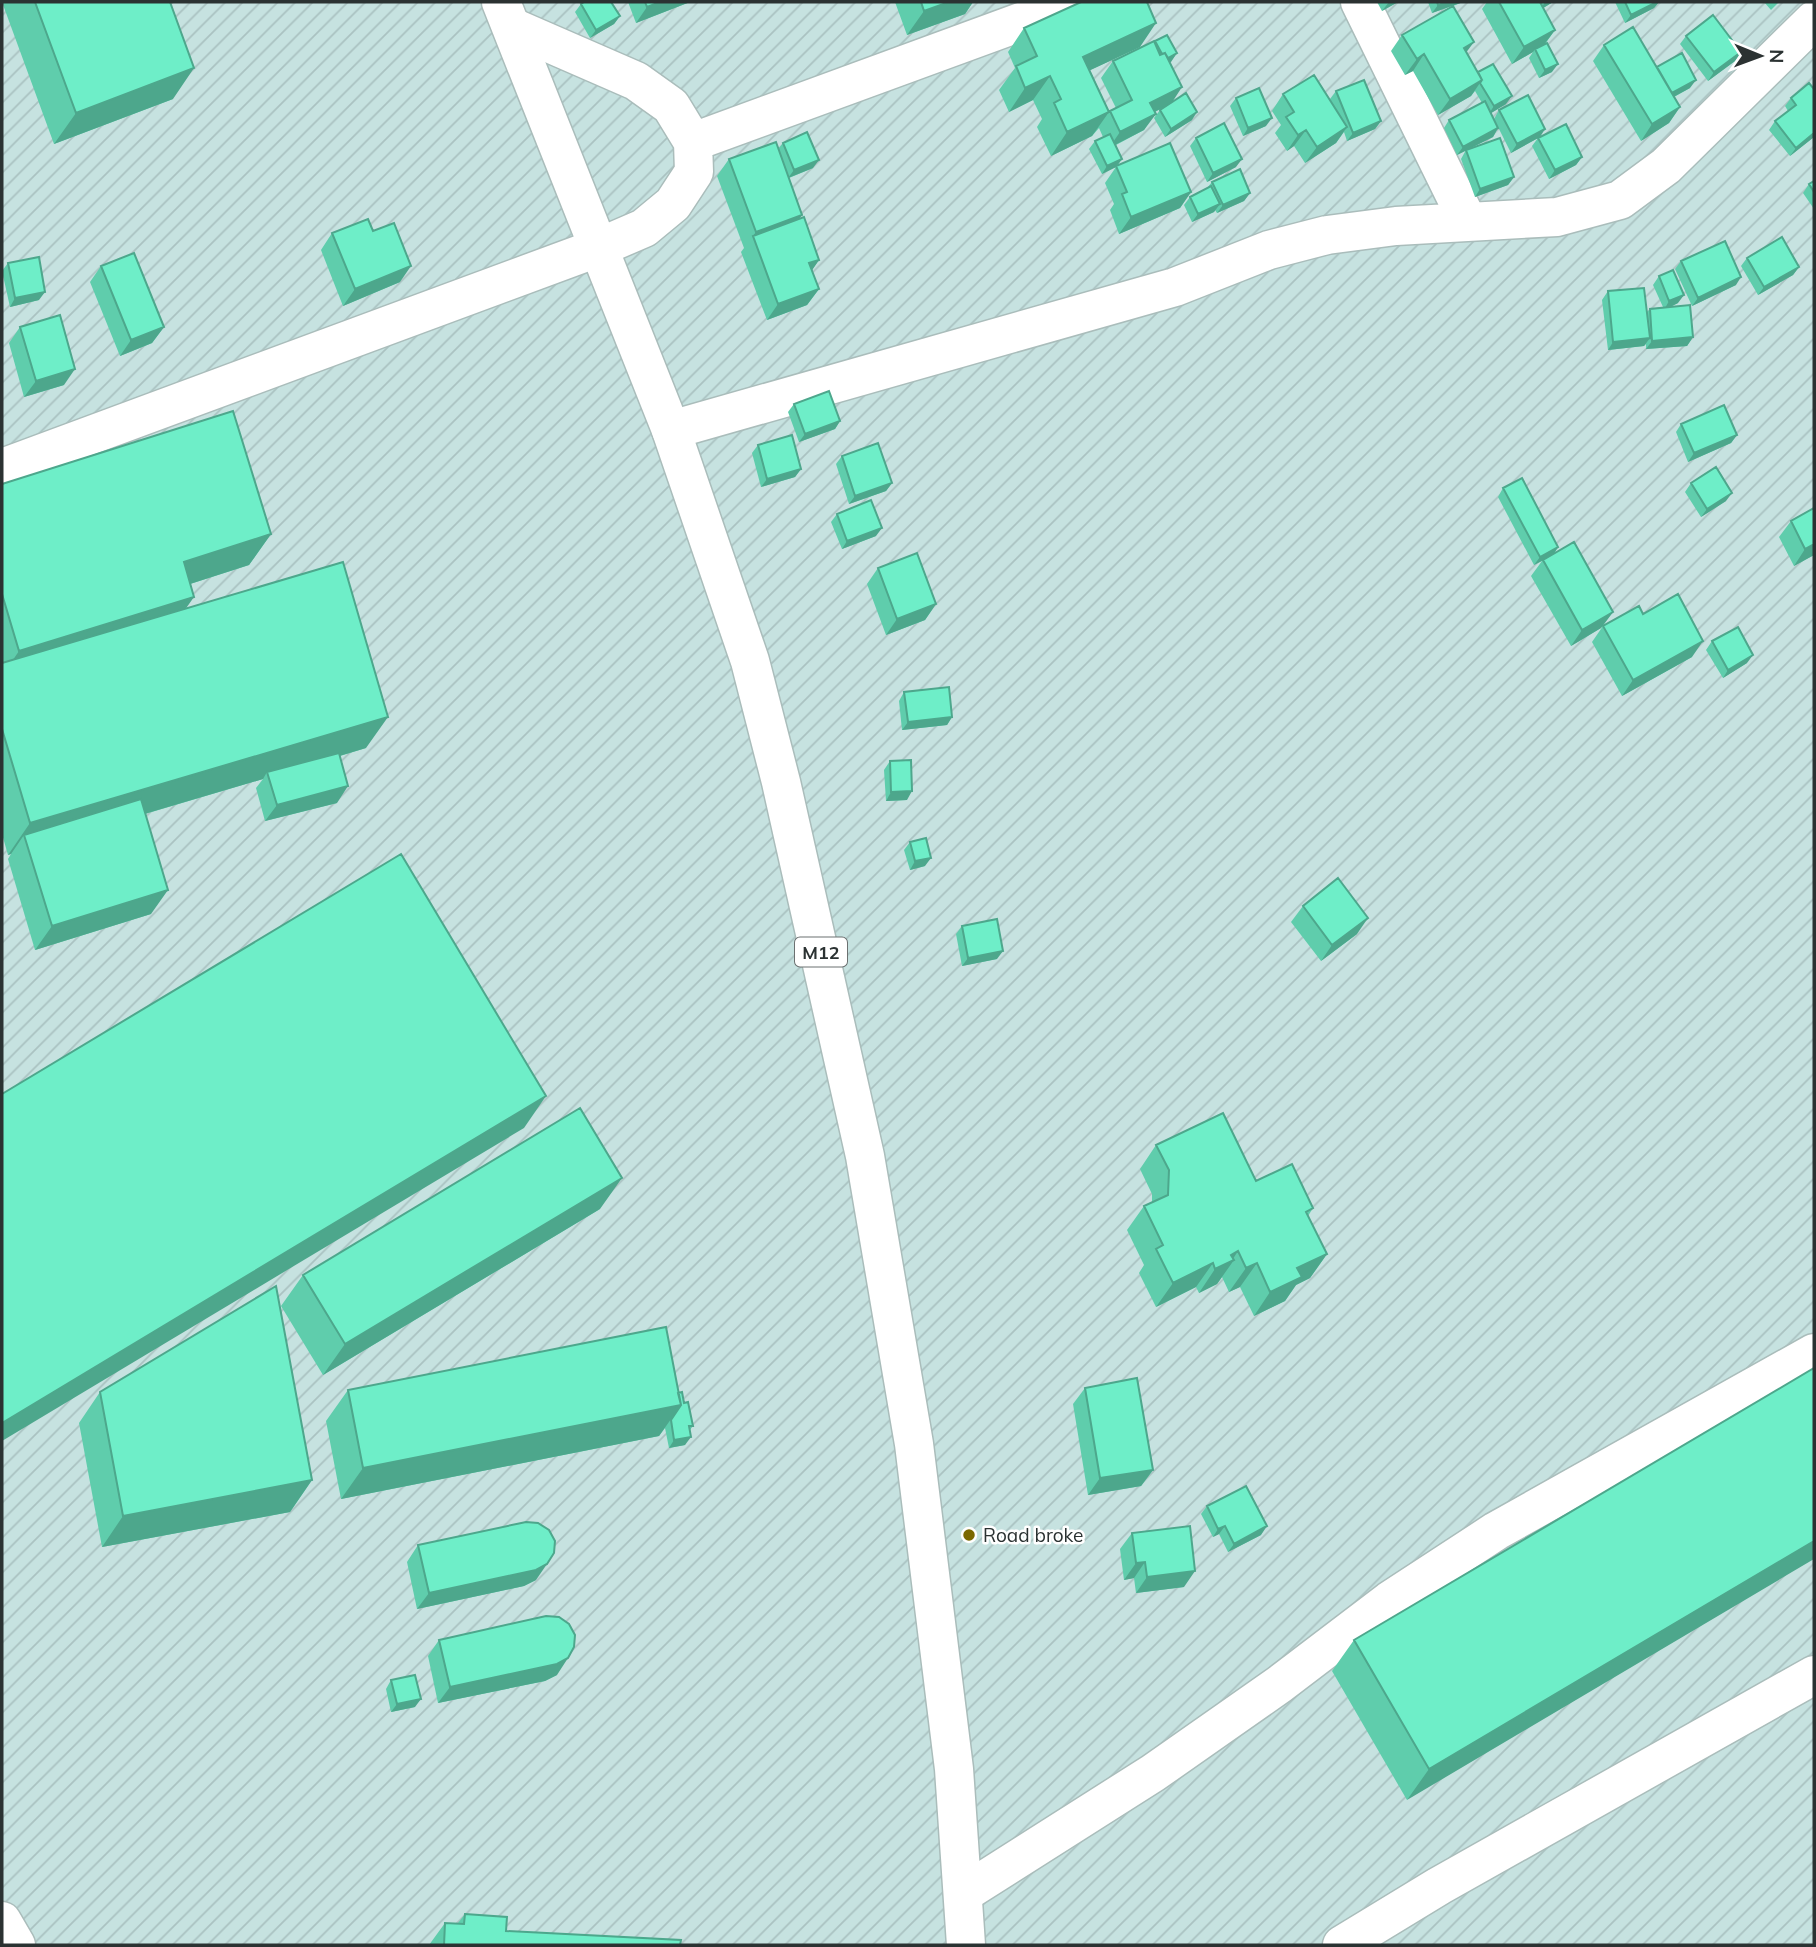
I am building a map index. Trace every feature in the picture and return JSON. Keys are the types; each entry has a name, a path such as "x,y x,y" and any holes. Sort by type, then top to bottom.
{"main road":[{"path":"693,142 1075,2"},
{"path":"1360,2 1468,222"},
{"path":"2,468 600,247 643,228 673,204 694,172 693,142 671,106 636,81 506,14"},
{"name":"M12","path":"506,14 671,430 750,661 814,920 865,1156 914,1444 954,1769 966,1945"},
{"path":"671,430 1175,287 1269,250 1327,235 1396,226 1557,217 1620,200 1665,166 1808,34"},
{"path":"964,1893 1153,1773 1280,1684 1389,1601 1496,1531 1814,1353"},
{"path":"1342,1945 1439,1886 1814,1675"},
{"path":"2,1921 16,1945"}],"shaded area":[{"path":"2,2 1814,2 1814,1945 2,1945"}],"building":[{"path":"35,2 170,2 194,68 76,113"},
{"path":"611,2 620,16 596,30 581,4"},
{"path":"645,2 660,2 647,7"},
{"path":"921,2 949,2 924,11"},
{"path":"1081,2 1147,2 1156,23 1083,57 1109,112 1067,132 1054,103 1061,99 1050,76 1025,88 1016,66 1037,56 1024,28"},
{"path":"1499,2 1540,2 1555,30 1524,47"},
{"path":"1625,2 1657,2 1631,15"},
{"path":"1453,6 1474,42 1464,48 1482,80 1450,99 1424,54 1417,59 1402,35"},
{"path":"1713,15 1741,52 1714,72 1686,36"},
{"path":"1633,27 1680,107 1652,124 1604,45"},
{"path":"1167,35 1177,53 1168,58 1165,53 1162,54 1155,41"},
{"path":"1154,41 1160,55 1165,53 1182,87 1150,103 1156,114 1120,132 1110,111 1132,100 1113,61"},
{"path":"1547,43 1558,64 1545,70 1535,49"},
{"path":"1682,53 1696,80 1672,93 1657,67"},
{"path":"1493,64 1512,96 1494,106 1480,83 1482,80 1478,72"},
{"path":"1314,75 1347,127 1317,147 1306,130 1298,135 1286,117 1294,112 1283,94"},
{"path":"1364,80 1381,121 1353,133 1336,91"},
{"path":"1809,83 1814,89 1814,133 1796,148 1775,121 1796,105 1791,98"},
{"path":"1259,88 1272,118 1248,128 1236,98"},
{"path":"1186,93 1197,112 1171,129 1160,110"},
{"path":"1528,95 1545,129 1517,144 1499,110"},
{"path":"1485,101 1498,128 1463,147 1449,120"},
{"path":"1224,123 1242,159 1213,173 1196,138"},
{"path":"1566,124 1582,157 1555,170 1538,138"},
{"path":"807,132 819,160 794,170 783,143"},
{"path":"1110,134 1122,159 1107,166 1095,141"},
{"path":"1500,138 1514,177 1480,189 1466,150"},
{"path":"776,142 802,215 756,232 729,159"},
{"path":"1170,143 1191,192 1131,217 1122,194 1127,192 1116,166"},
{"path":"1240,169 1250,193 1223,205 1212,182"},
{"path":"1211,186 1220,204 1198,214 1190,197"},
{"path":"804,217 819,260 809,263 819,289 778,304 753,236"},
{"path":"368,219 373,231 394,223 411,266 355,289 332,233"},
{"path":"1782,237 1799,267 1764,287 1747,258"},
{"path":"1725,241 1741,277 1698,298 1681,261"},
{"path":"134,253 164,327 131,340 101,266"},
{"path":"39,257 45,292 15,298 8,263"},
{"path":"1673,270 1684,295 1669,301 1659,276"},
{"path":"1644,288 1650,338 1613,342 1608,291"},
{"path":"1690,305 1693,337 1652,341 1650,309"},
{"path":"60,315 75,369 36,381 20,327"},
{"path":"829,391 840,421 805,434 794,404"},
{"path":"1724,405 1737,435 1694,453 1681,424"},
{"path":"233,411 271,534 184,562 194,597 19,651 2,594 2,484"},
{"path":"792,435 801,469 767,479 758,445"},
{"path":"878,443 892,483 855,496 842,456"},
{"path":"1716,467 1732,493 1707,509 1691,483"},
{"path":"1522,478 1558,547 1540,557 1503,488"},
{"path":"871,500 882,528 847,541 837,514"},
{"path":"1814,508 1814,544 1805,549 1791,521"},
{"path":"1574,542 1613,612 1582,630 1543,560"},
{"path":"917,553 936,604 897,619 878,568"},
{"path":"343,562 388,717 30,823 2,729 2,663"},
{"path":"1678,594 1703,641 1633,680 1603,626 1639,606 1643,614"},
{"path":"1738,627 1753,655 1728,670 1712,641"},
{"path":"949,687 952,717 908,722 904,692"},
{"path":"339,753 348,786 277,805 267,772"},
{"path":"911,760 912,791 891,792 890,761"},
{"path":"141,799 168,890 52,926 24,835"},
{"path":"926,838 931,858 915,861 910,842"},
{"path":"401,854 546,1096 2,1423 2,1094"},
{"path":"1338,878 1368,918 1332,945 1303,906"},
{"path":"997,919 1003,951 968,958 962,926"},
{"path":"580,1108 622,1178 345,1344 303,1275"},
{"path":"1223,1113 1256,1181 1292,1164 1313,1208 1306,1212 1327,1254 1297,1268 1302,1277 1270,1292 1257,1263 1246,1268 1238,1251 1231,1255 1234,1260 1215,1269 1213,1263 1173,1283 1156,1249 1163,1245 1144,1206 1168,1195 1169,1170 1156,1145"},
{"path":"276,1286 312,1480 123,1516 100,1392"},
{"path":"666,1327 681,1405 363,1468 348,1390"},
{"path":"1814,1368 1814,1541 1429,1769 1354,1640"},
{"path":"1137,1378 1153,1470 1100,1478 1085,1388"},
{"path":"682,1392 684,1403 688,1402 693,1426 689,1426 691,1437 674,1440 671,1420 681,1405 678,1393"},
{"path":"1246,1486 1267,1526 1234,1544 1225,1526 1218,1529 1207,1506"},
{"path":"526,1522 538,1523 549,1530 555,1541 554,1553 547,1564 536,1570 429,1593 418,1545"},
{"path":"1190,1526 1195,1571 1147,1577 1145,1562 1136,1563 1132,1533"},
{"path":"546,1616 559,1617 569,1624 575,1635 574,1647 568,1658 557,1664 450,1687 439,1640"},
{"path":"415,1675 421,1699 397,1704 391,1680"},
{"path":"465,1914 507,1917 506,1931 681,1940 680,1945 444,1945 445,1923 464,1924"}],"place":[{"name":"Road broke","path":"969,1535"}]}
